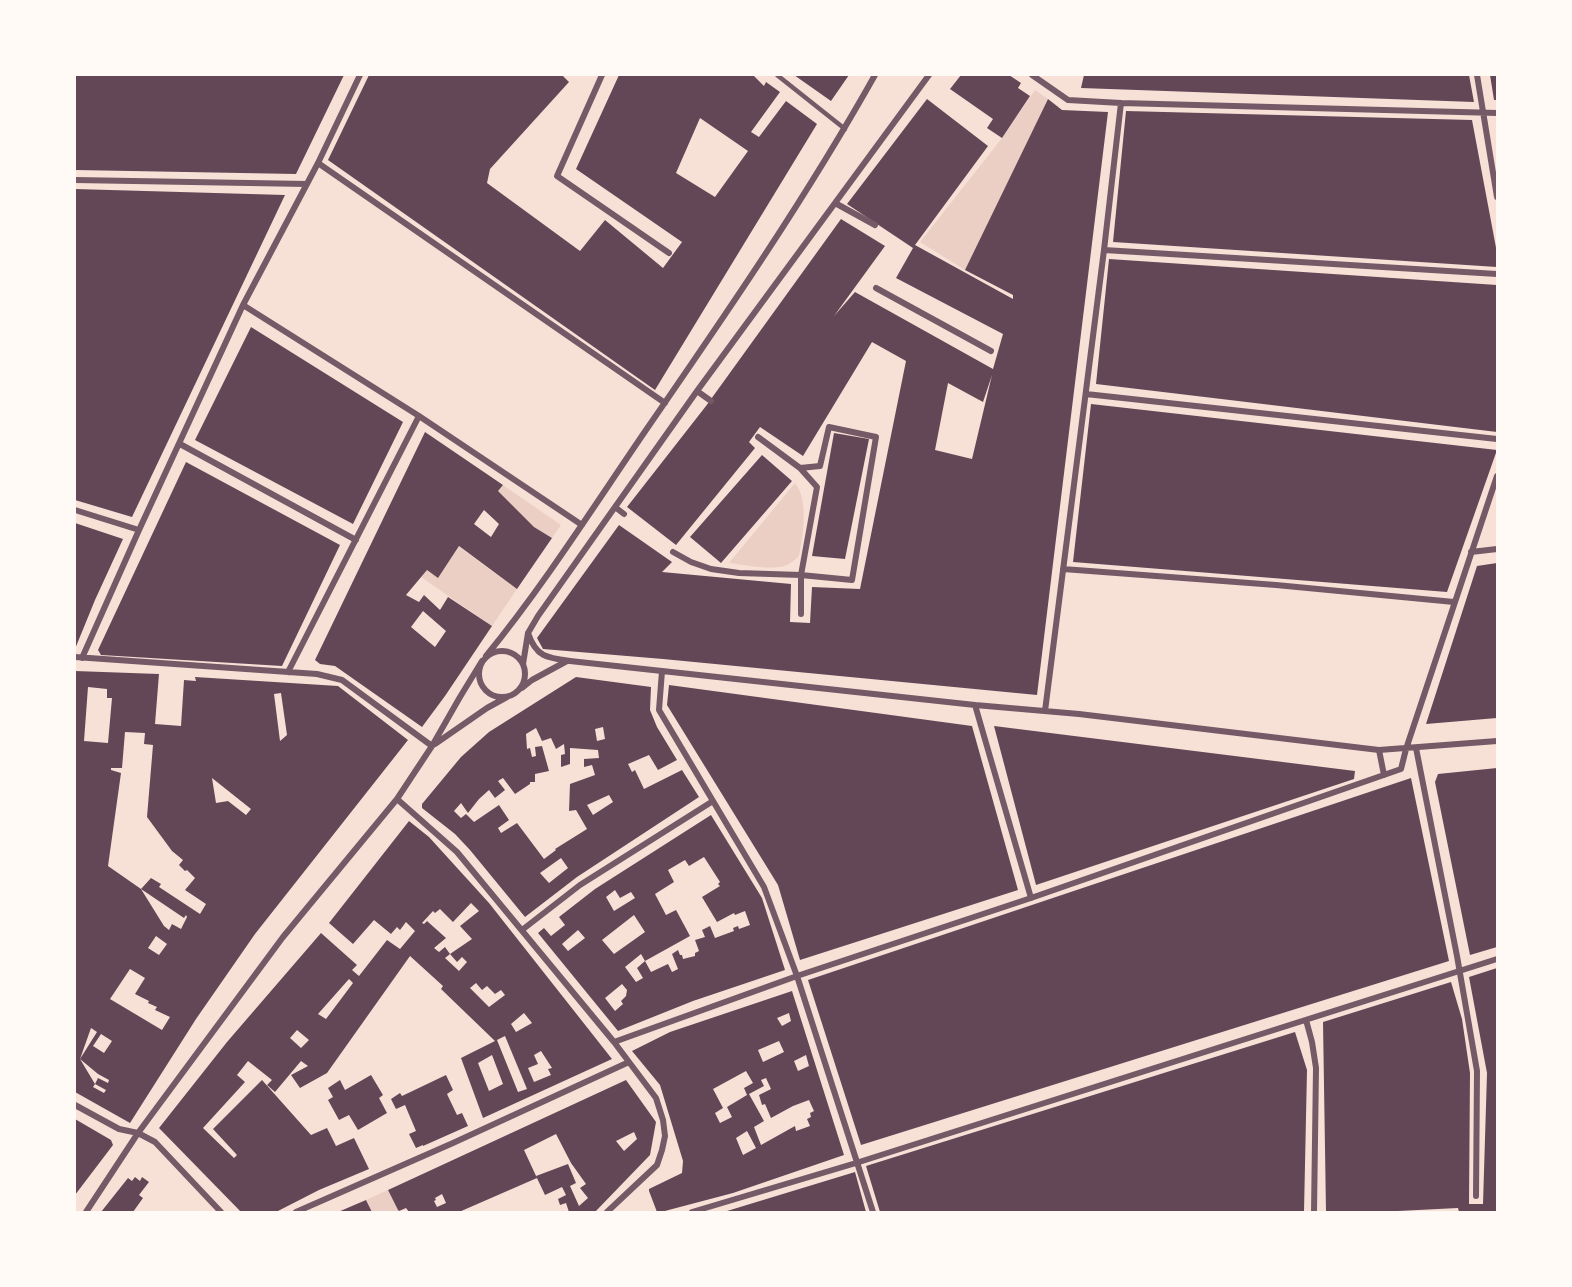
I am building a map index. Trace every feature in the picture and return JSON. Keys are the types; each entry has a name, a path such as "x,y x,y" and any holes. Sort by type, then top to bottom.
{"street":[{"path":"360,75 318,163 243,305 78,658 317,674 342,680 432,746"},
{"path":"602,75 556,176 669,253"},
{"path":"86,1212 138,1133 283,937 397,799 484,659 521,612 738,298 845,129 875,75"},
{"path":"523,664 528,633 538,616 698,391 929,75"},
{"path":"1032,75 1068,100 1497,113"},
{"path":"1477,75 1497,197"},
{"path":"1045,711 1121,103"},
{"path":"318,163 665,403"},
{"path":"75,180 307,184"},
{"path":"835,203 875,225"},
{"path":"1104,250 1497,273"},
{"path":"876,288 991,351"},
{"path":"243,305 419,416 582,525"},
{"path":"698,391 711,401"},
{"path":"1086,394 1497,439"},
{"path":"288,672 419,416"},
{"path":"673,552 711,569 739,573 801,575 852,580 876,437 829,427 820,466 800,468"},
{"path":"758,436 800,468 817,487 801,575 801,614"},
{"path":"180,444 356,540"},
{"path":"614,1042 797,976 1031,898 1401,769 1497,476"},
{"path":"615,507 624,514"},
{"path":"75,510 139,530"},
{"path":"1471,552 1497,549"},
{"path":"1063,569 1276,585 1454,602"},
{"path":"528,633 538,653 568,661 1079,714 1379,750 1497,741"},
{"path":"508,696 495,696 489,693 483,687 478,675 484,659 493,652 507,651 523,664 524,679 516,692"},
{"path":"432,746 487,708 568,661"},
{"path":"662,671 659,710 765,887 797,976 873,1212"},
{"path":"975,705 1031,898"},
{"path":"1416,748 1477,1071 1476,1196"},
{"path":"1379,750 1384,775"},
{"path":"397,799 457,852 614,1042 656,1098 663,1120 665,1137 657,1165 608,1212"},
{"path":"522,930 580,885 713,801"},
{"path":"692,1212 856,1163 1497,959"},
{"path":"1306,1020 1316,1068 1314,1212"},
{"path":"296,1212 629,1062"},
{"path":"75,1105 119,1129 138,1133 155,1142 221,1212"}],"lane":[{"path":"777,75 845,129"}],"shaded area":[{"path":"1035,90 1048,99 965,270 920,242 1002,138"},
{"path":"795,483 803,508 799,556 787,565 774,568 729,563"},
{"path":"503,485 561,525 552,538 534,527 498,491"},
{"path":"459,547 517,589 492,626 421,577 427,570 438,577"},
{"path":"388,1190 399,1212 372,1212 366,1200"}],"building":[{"path":"75,75 344,75 296,174 75,170"},
{"path":"369,75 562,75 569,82 490,169 487,183 580,251 605,220 663,268 682,242 576,169 619,75 753,75 764,86 766,82 780,92 751,132 759,137 786,101 817,124 655,390 328,160","holes":["700,118 748,151 715,197 676,173"]},
{"path":"794,75 849,75 831,101"},
{"path":"961,75 1009,75 1021,83 1018,88 1030,96 1002,138 987,128 993,119 950,89"},
{"path":"1084,75 1469,75 1474,102 1081,88"},
{"path":"1490,75 1497,75 1497,100 1494,100"},
{"path":"927,99 988,146 915,245 1013,299 1013,295 965,270 1048,99 1062,110 1108,112 1037,695 543,649 537,638 619,525 672,562 662,572 791,584 790,622 810,623 812,587 860,589 906,361 872,342 803,456 760,427 749,442 755,448 676,545 627,507 706,406 841,219 885,246 834,316 855,292 993,369 1003,334 896,278 913,248 847,204","holes":["992,375 972,459 935,450 948,383 983,402"]},
{"path":"1126,111 1472,120 1497,253 1497,267 1113,242"},
{"path":"75,189 285,195 132,517 75,500"},
{"path":"1109,259 1497,285 1497,432 1096,384"},
{"path":"251,327 403,422 353,524 195,440"},
{"path":"1091,404 1497,450 1447,592 1073,562"},
{"path":"425,432 503,485 498,491 534,527 552,538 517,589 459,546 438,578 427,570 406,595 419,602 424,595 440,610 448,597 492,626 422,727 335,666 320,664 315,660","holes":["484,510 499,524 491,537 474,524","423,611 446,631 435,647 411,627"]},
{"path":"834,433 869,439 845,559 812,556"},
{"path":"762,455 792,481 721,563 690,537"},
{"path":"186,462 340,545 282,666 101,655 98,650"},
{"path":"75,523 123,539 75,649"},
{"path":"1497,563 1497,718 1426,724 1477,566"},
{"path":"75,671 159,674 155,724 181,726 184,680 196,681 195,677 338,686 408,740 255,934 196,1019 130,1123 75,1092","holes":["88,687 107,689 107,698 112,698 108,743 84,741","281,693 287,735 280,741 274,694","125,732 145,733 144,744 153,745 147,817 172,851 183,860 179,865 195,878 185,890 206,904 200,914 159,887 161,884 151,878 141,889 108,866 121,773 111,768 122,768","212,778 251,809 246,815 228,801 216,803","141,889 184,918 186,915 181,929 172,924 169,930 164,926","156,936 167,944 159,955 148,948","130,969 145,978 135,994 157,1007 155,1010 170,1017 162,1030 110,999","91,1028 97,1032 80,1059","101,1034 112,1041 104,1053 93,1046","80,1059 109,1080 108,1083 98,1078 95,1084","95,1084 106,1090 104,1093 93,1087"]},
{"path":"576,677 651,687 650,710 657,727 677,760 658,770 649,755 628,764 632,772 635,770 644,789 682,770 699,797 577,877 525,917 455,834 422,808 422,804 461,757 489,732","holes":["603,727 605,739 597,741 595,729","536,728 542,741 551,738 556,749 564,744 565,754 561,755 561,767 570,764 570,748 598,750 599,758 584,759 584,767 592,765 595,775 570,784 569,811 576,810 587,829 555,849 544,859 517,823 501,833 498,828 509,820 499,805 474,822 466,814 461,818 454,811 461,803 468,813 489,790 495,798 505,790 498,781 503,778 515,794 530,782 535,782 535,774 549,771 542,746 535,747 536,756 532,757 530,748 527,749 526,734","609,795 613,802 593,815 587,805","561,858 568,868 549,883 540,873"]},
{"path":"669,685 972,726 1018,890 800,960 778,885 667,705"},
{"path":"994,726 1355,771 1354,779 1036,885"},
{"path":"1497,768 1497,947 1470,955 1435,782 1438,774"},
{"path":"1411,778 1449,961 861,1145 808,980"},
{"path":"711,815 762,898 785,970 693,1001 618,1031 538,933 544,928 551,936 565,925 559,917 595,889","holes":["704,857 720,882 718,884 720,886 702,897 717,922 734,913 735,915 745,911 750,925 739,929 738,926 733,928 734,931 715,938 710,926 702,930 705,937 695,940 699,951 695,953 695,956 683,959 678,950 672,954 678,969 672,972 668,964 651,972 645,961 690,936 676,910 666,915 655,894 674,882 668,870 685,860 689,866","615,890 620,898 631,892 635,898 614,911 606,897","634,915 645,932 614,954 602,940","578,930 585,938 568,951 562,944","641,954 645,961 637,968 643,978 636,982 625,967","622,984 627,990 626,996 621,1001 623,1004 615,1011 605,998"]},
{"path":"409,821 429,837 489,903 612,1059 483,1118 461,1058 495,1041 441,989 443,986 410,956 327,1073 300,1088 291,1075 308,1066 301,1061 275,1092 267,1085 272,1080 248,1061 237,1075 245,1082 203,1128 234,1158 237,1155 213,1129 262,1080 311,1135 327,1128 336,1146 354,1138 369,1169 319,1190 276,1212 241,1212 159,1128 227,1042 321,933 357,965 352,970 359,976 387,940 400,949 415,931 406,922 400,930 397,927 391,934 374,920 353,944 329,923","holes":["471,903 479,911 460,926 472,939 450,954 445,947 439,952 434,948 446,938 427,921 422,923 433,911 435,913 440,909 453,922","450,954 457,962 462,957 467,962 459,971 445,958","349,979 353,983 326,1019 318,1014","476,983 482,990 487,986 495,994 501,990 505,995 489,1007 470,988","524,1013 532,1023 516,1032 511,1024","297,1030 309,1040 301,1048 290,1038","505,1036 527,1089 518,1092 497,1040","541,1051 552,1068 548,1069 551,1075 534,1082 528,1068 538,1064 534,1055","492,1055 503,1084 489,1091 478,1063"]},
{"path":"1497,968 1497,1212 1459,1212 1458,1208 1326,1212 1323,1022 1451,982 1462,1019 1470,1073 1469,1204 1483,1204 1487,1073 1469,977"},
{"path":"792,991 844,1155 733,1193 657,1212 649,1189 682,1173 683,1161 660,1085 632,1051 670,1032","holes":["789,1013 791,1021 782,1026 777,1018","779,1041 784,1052 763,1062 758,1050","806,1055 809,1066 798,1071 794,1061","746,1071 753,1083 744,1088 747,1095 727,1107 732,1117 720,1123 715,1113 723,1108 713,1089","766,1078 771,1089 759,1095 762,1105 765,1104 771,1118 809,1100 814,1111 807,1119 810,1126 796,1131 795,1126 761,1145 754,1127 764,1121 749,1094 764,1086 761,1080","747,1131 756,1148 743,1155 736,1138"]},
{"path":"1295,1032 1307,1070 1304,1212 880,1212 866,1166"},
{"path":"371,1075 383,1095 379,1098 387,1113 358,1130 349,1115 339,1120 328,1100 333,1097 328,1088 340,1080 345,1090"},
{"path":"446,1075 453,1090 447,1094 457,1115 462,1113 468,1126 416,1148 409,1134 416,1131 405,1105 396,1109 391,1099 400,1093 402,1096"},
{"path":"626,1080 656,1122 650,1155 595,1212 569,1212 566,1203 560,1205 558,1199 566,1195 562,1187 545,1195 537,1178 459,1212 409,1212 406,1208 398,1210 388,1190","holes":["634,1132 637,1139 624,1151 616,1141","556,1134 571,1163 586,1184 580,1188 588,1198 579,1206 570,1186 576,1183 568,1164 536,1176 524,1150","442,1194 446,1203 437,1207 435,1198"]},
{"path":"75,1119 111,1140 113,1145 75,1195"},
{"path":"855,1172 866,1212 727,1212 727,1211"},
{"path":"135,1177 140,1181 142,1177 149,1182 139,1195 143,1198 133,1212 101,1212 128,1178 132,1181"},
{"path":"366,1200 372,1212 338,1212"}]}
